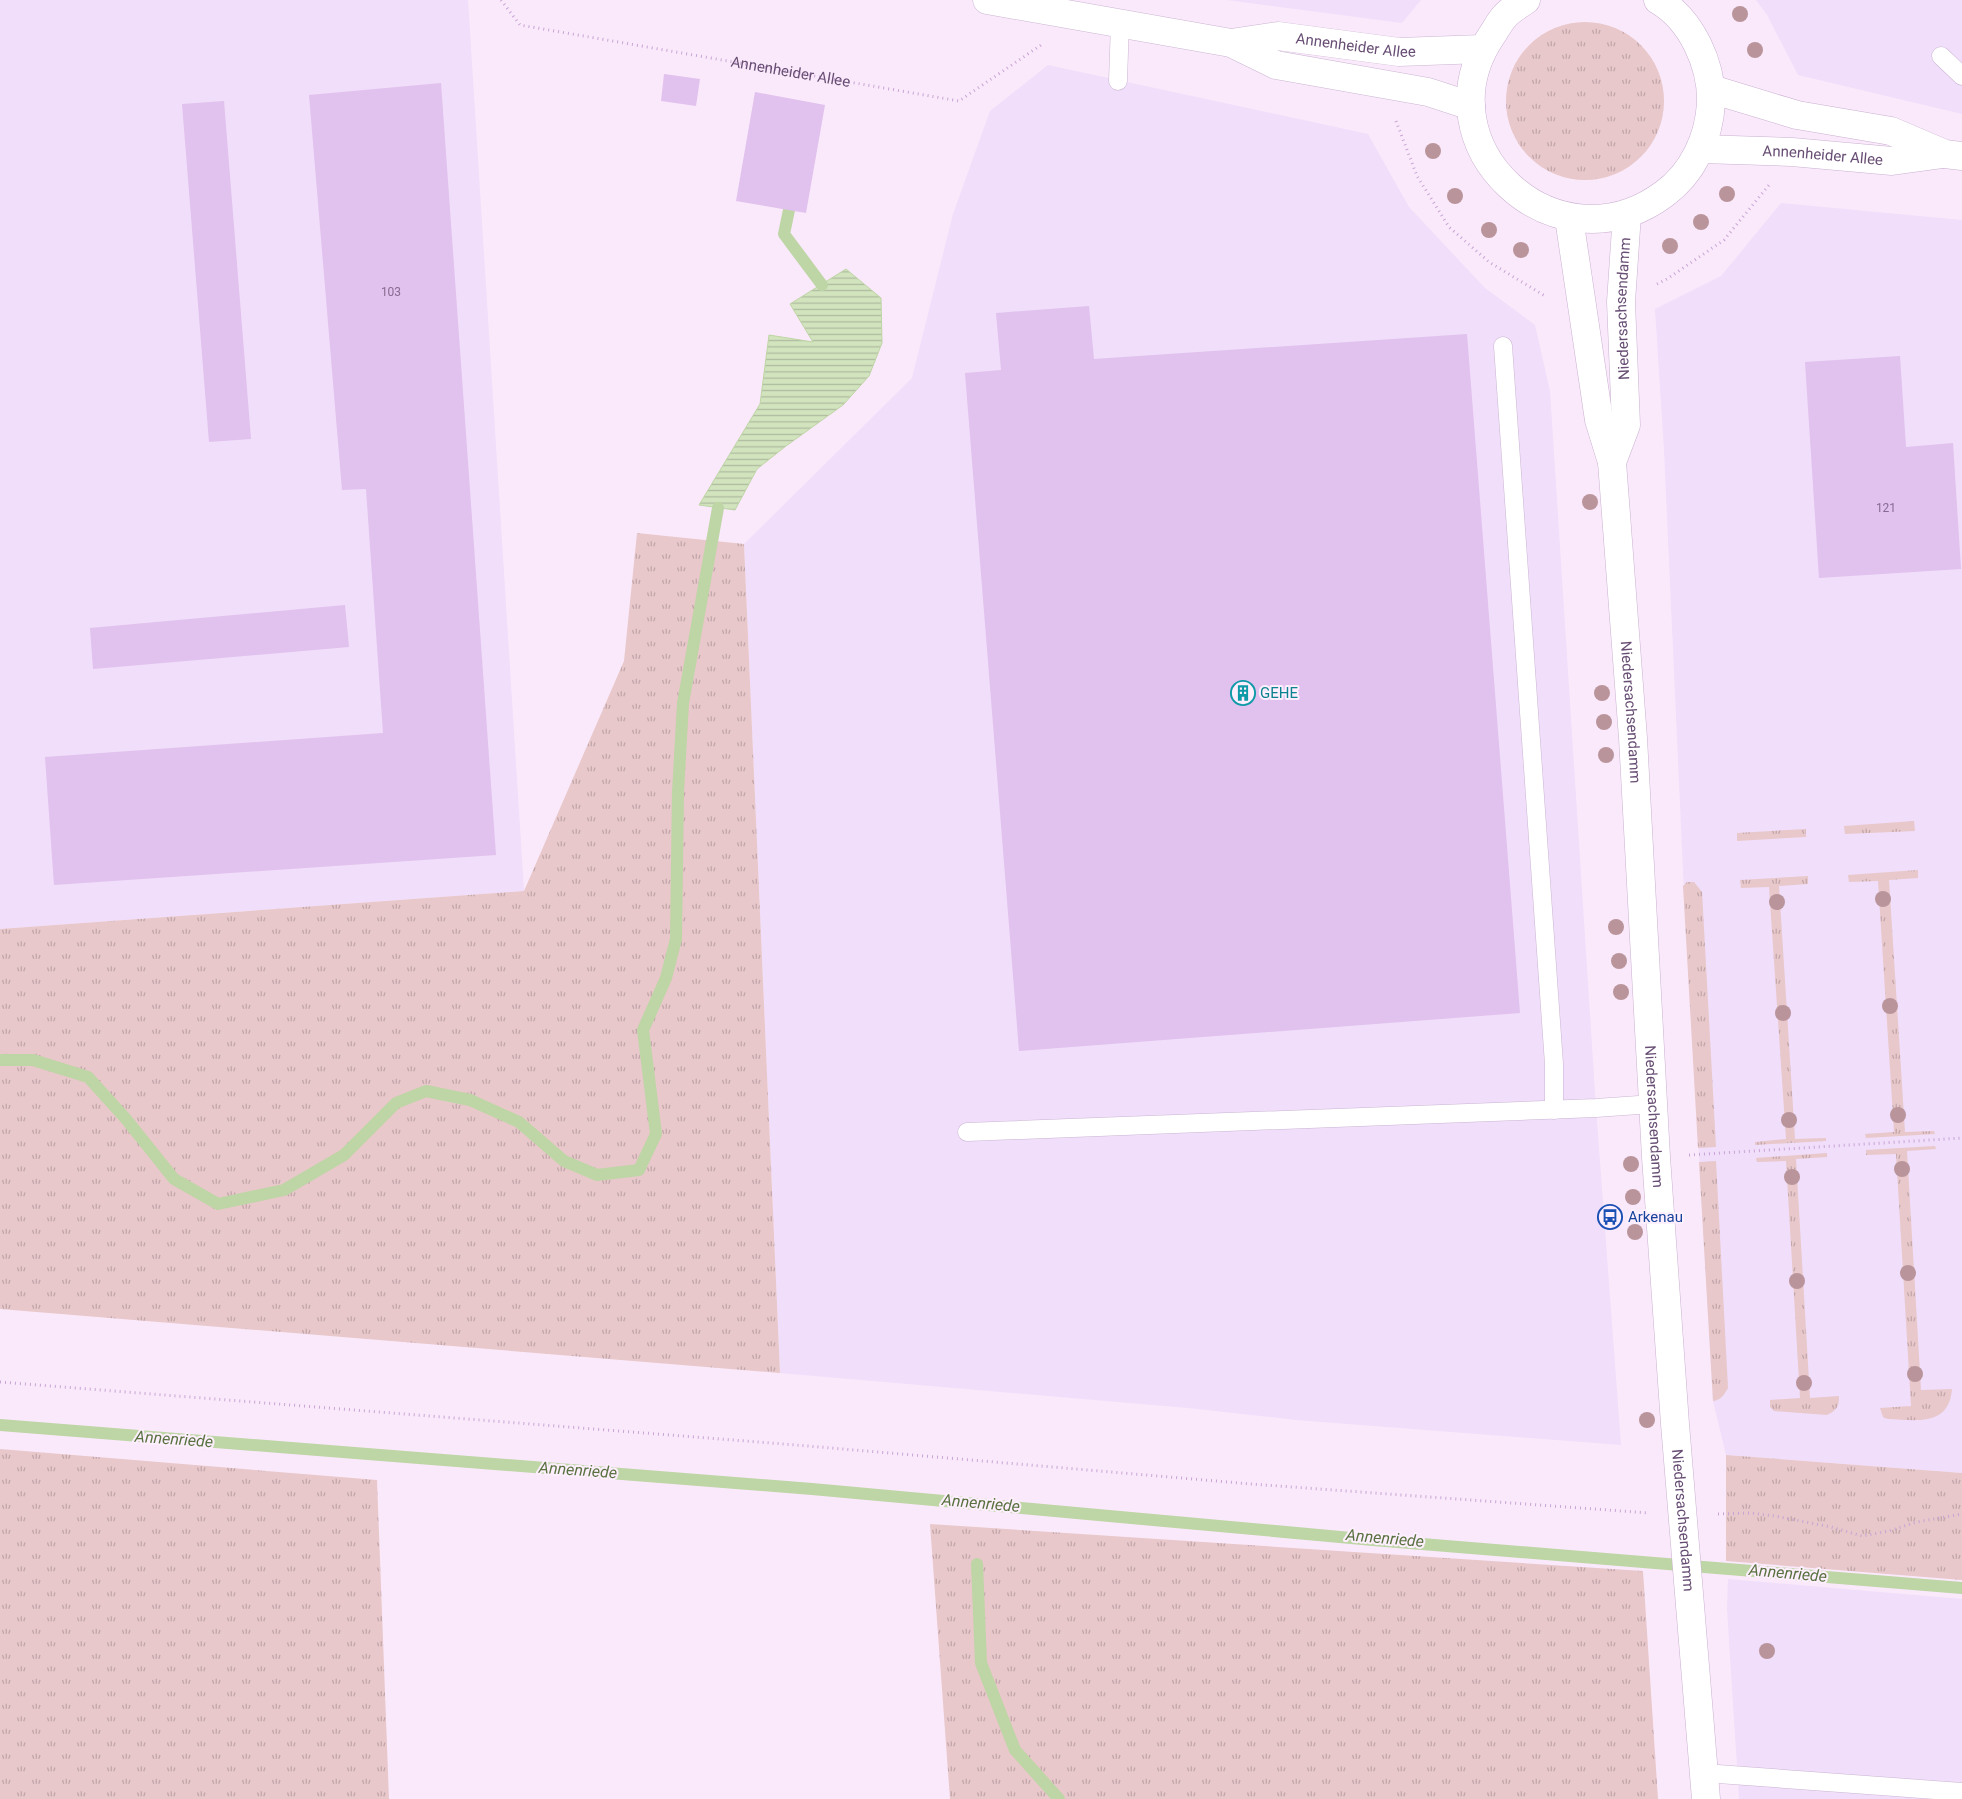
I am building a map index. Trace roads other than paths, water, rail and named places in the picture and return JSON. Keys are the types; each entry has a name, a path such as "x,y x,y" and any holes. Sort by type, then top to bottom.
{"main road":[{"name":"Annenheider Allee","path":"987,0 1231,42 1278,36 1399,52 1482,49"},
{"path":"1526,0 1505,16 1482,49 1473,77 1471,106 1475,130 1484,153 1499,176 1519,196 1543,209 1570,218 1598,219 1627,214 1651,204 1672,188 1688,170 1701,149 1710,120 1711,89 1703,55 1686,25 1658,0"},
{"name":"Annenheider Allee","path":"1231,42 1276,65 1428,92 1471,106"},
{"name":"Annenheider Allee","path":"1711,89 1797,115 1891,130 1953,155"},
{"name":"Annenheider Allee","path":"1701,149 1792,152 1892,160 1953,155"},
{"name":"Niedersachsendamm","path":"1612,462 1626,425 1621,302 1627,214"},
{"name":"Niedersachsendamm","path":"1570,218 1599,420 1612,462 1633,738 1656,1157 1682,1522 1705,1786"}],"lane":[{"path":"1118,81 1120,23"},
{"path":"1942,56 1962,76"},
{"path":"1503,346 1553,1054 1554,1110"},
{"path":"967,1132 1554,1110 1653,1104"},
{"path":"1705,1786 1962,1792"}],"waterway":[{"path":"789,210 784,234 822,285"},
{"path":"0,1060 33,1060 88,1077 126,1119 174,1179 218,1204 284,1190 344,1155 396,1103 426,1091 470,1100 519,1122 564,1161 597,1175 639,1170 656,1134 643,1030 666,978 676,939 678,792 683,703 718,508"},
{"name":"Annenriede","path":"0,1425 812,1489 1373,1540 1962,1588"},
{"path":"977,1564 981,1663 1015,1750 1059,1799"}],"place":[{"name":"GEHE","path":"1243,693"},
{"name":"Arkenau","path":"1610,1217"}]}
